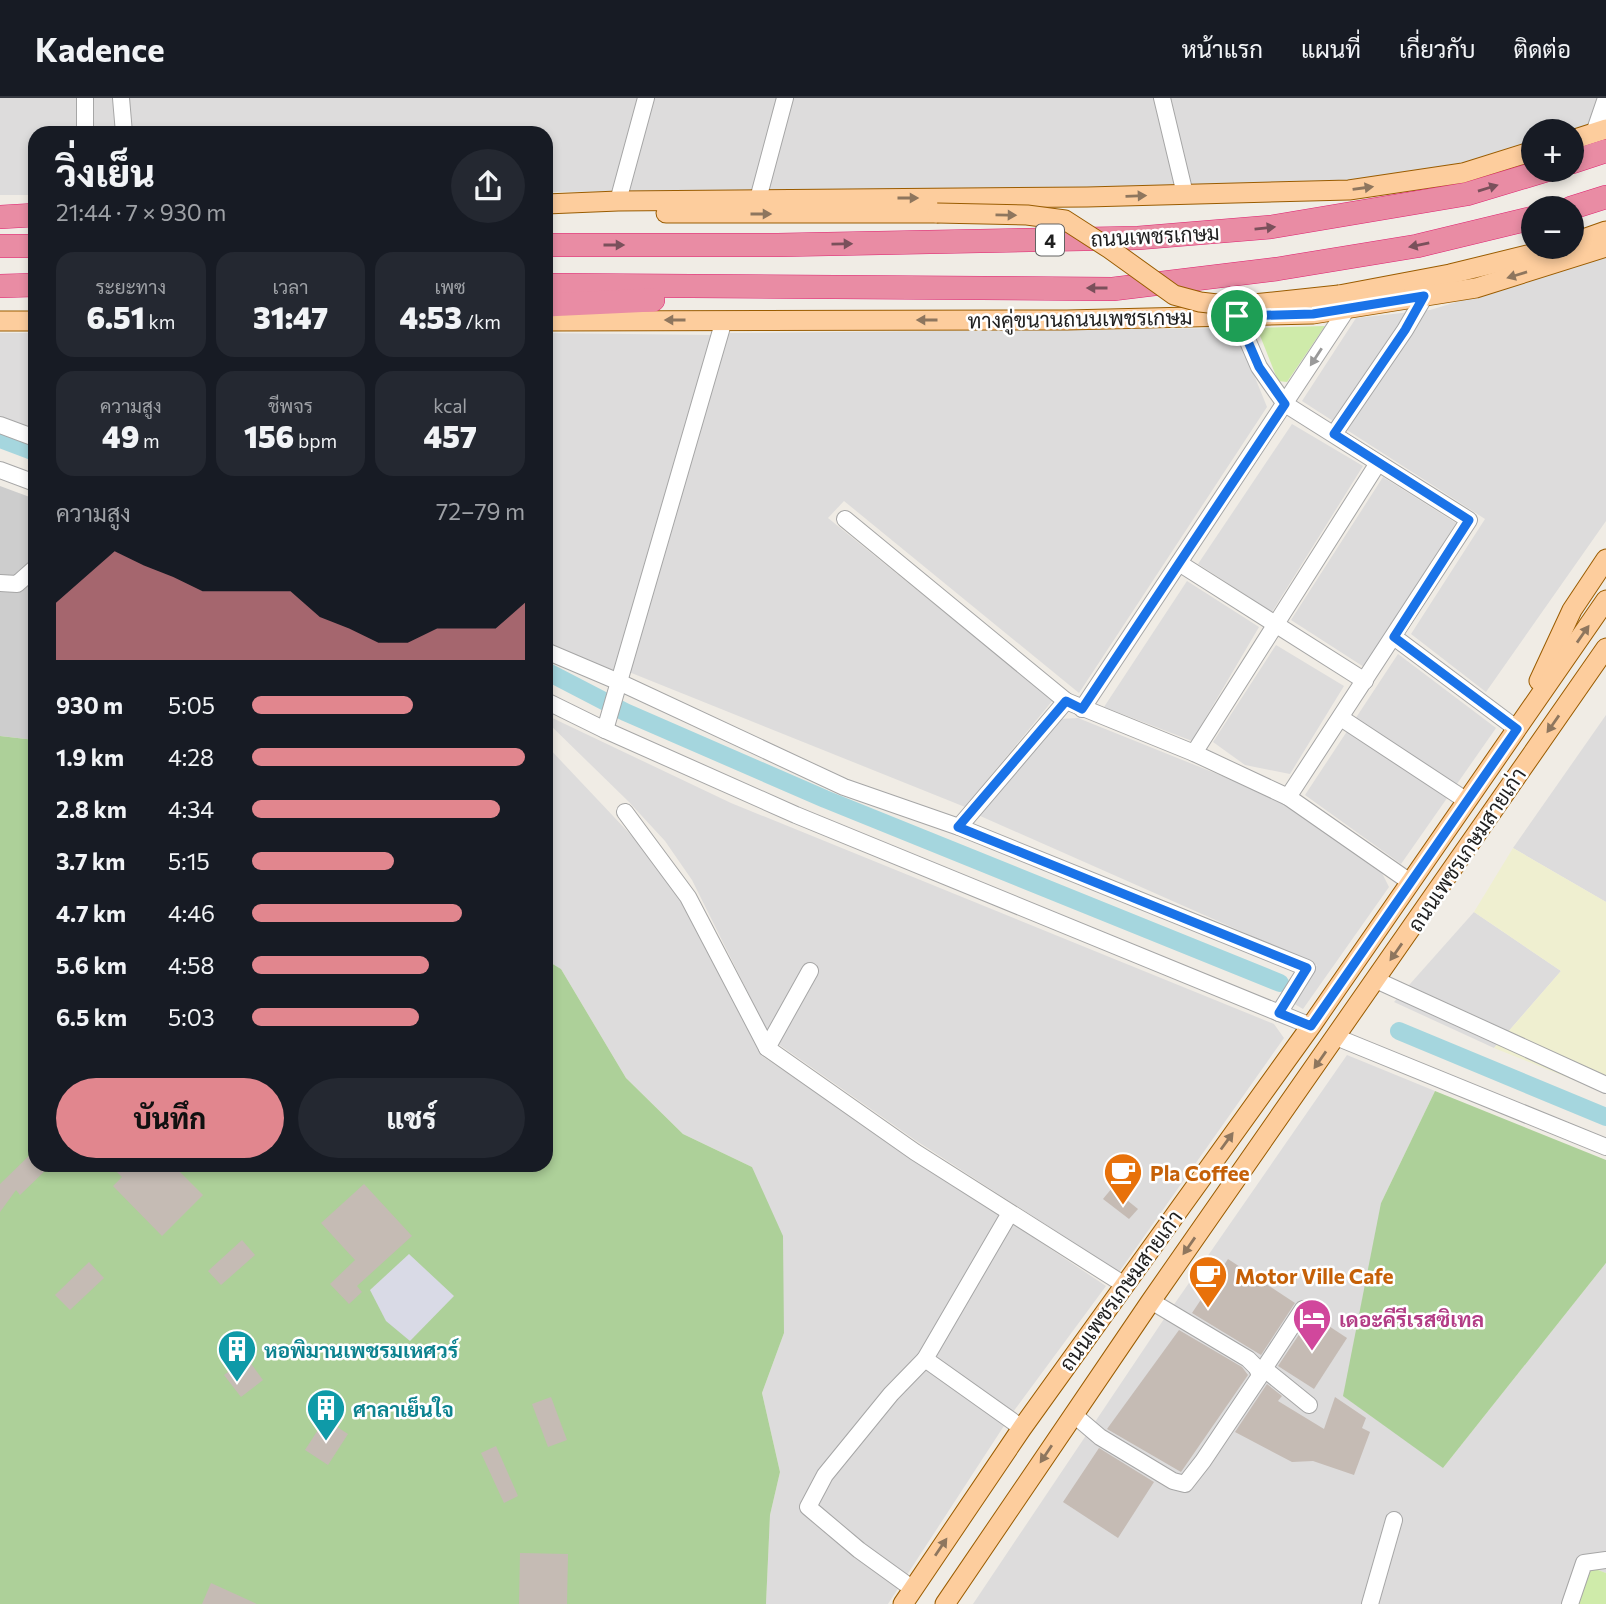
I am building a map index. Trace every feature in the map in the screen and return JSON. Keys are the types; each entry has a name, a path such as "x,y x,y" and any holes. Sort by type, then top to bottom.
{"highway":[{"path":"1584,152 1602,138"},
{"name":"ถนนเพชรเกษม","path":"553,245 777,245 1138,238 1284,225 1467,194 1521,178"},
{"path":"1584,204 1606,197"},
{"path":"0,215 28,214"},
{"name":"ถนนเพชรเกษม","path":"553,285 1113,289 1277,269 1417,246 1521,221"},
{"path":"0,246 28,246"},
{"path":"0,286 28,285"},
{"path":"553,305 883,287"}],"main road":[{"path":"1584,139 1602,138"},
{"name":"4","path":"553,204 1349,190 1463,173 1521,155"},
{"path":"553,210 734,215 937,213 1027,215 1065,220 1174,295 1200,302 1234,306 1343,302 1521,257"},
{"path":"1584,239 1606,231"},
{"name":"ทางคู่ขนานถนนเพชรเกษม","path":"553,321 1067,320 1313,314 1343,302 1424,296 1476,288 1606,247"},
{"path":"0,321 28,321"},
{"path":"1517,729 1572,610 1606,559"},
{"name":"ถนนเพชรเกษมสายเก่า","path":"908,1596 1022,1428 1311,1026 1606,600"},
{"name":"ถนนเพชรเกษมสายเก่า","path":"945,1604 1151,1301 1606,648"}],"street":[{"path":"85,98 85,126"},
{"path":"121,98 123,126"},
{"path":"618,201 646,98"},
{"path":"758,200 785,98"},
{"path":"1162,98 1185,194"},
{"path":"1602,138 1606,98"},
{"path":"1334,434 1405,330 1424,296"},
{"path":"1082,709 1285,404 1343,302"},
{"path":"1237,316 1259,367 1285,404 1469,520 1288,797"},
{"path":"606,725 724,320"},
{"path":"0,425 28,435"},
{"path":"1194,753 1378,463"},
{"path":"0,470 28,480"},
{"path":"845,519 1066,701 1194,753 1288,797 1410,882"},
{"path":"1180,563 1365,681"},
{"path":"0,583 17,584 28,574"},
{"path":"1394,637 1517,729"},
{"path":"553,654 618,687 845,787 958,827 1307,968 1279,1013"},
{"path":"958,827 1066,701"},
{"path":"553,704 606,725 796,815 1311,1026"},
{"path":"1341,718 1467,801"},
{"path":"625,811 688,897 767,1048 915,1152 1123,1284"},
{"path":"767,1048 810,971"},
{"path":"1376,981 1606,1086"},
{"path":"1336,1037 1606,1147"},
{"path":"908,1596 808,1507 825,1475 891,1394 925,1359 1010,1213"},
{"path":"1151,1301 1248,1359 1290,1388 1309,1405"},
{"path":"1073,1415 1121,1450 1173,1481 1185,1484 1260,1376 1260,1369 1303,1309"},
{"path":"925,1359 1022,1428"},
{"path":"1370,1604 1394,1520"},
{"path":"1570,1604 1584,1563 1606,1560"}],"shaded area":[{"path":"0,98 1606,98 1606,119 1584,126 1584,119 1521,119 1521,148 1460,168 1342,183 1062,188 553,192 553,126 28,126 28,195 0,195"},
{"path":"1606,257 1606,521 1486,692 1411,634 1485,519 1302,401 1356,318 1430,310"},
{"path":"1235,328 1267,407 1079,693 844,501 828,518 1053,700 965,807 629,672 727,333"},
{"path":"0,333 28,333 28,439 0,429"},
{"path":"553,333 711,335 615,674 553,644"},
{"path":"1292,424 1363,466 1272,612 1198,564"},
{"path":"1383,477 1456,523 1364,667 1291,620"},
{"path":"0,486 28,496 28,739 0,736"},
{"path":"1187,581 1259,627 1192,741 1104,707"},
{"path":"1276,645 1344,686 1290,774 1245,765 1213,742"},
{"path":"1398,654 1496,728 1401,864 1305,795"},
{"path":"1606,715 1606,902 1513,848"},
{"path":"553,718 731,803 1274,1024 1284,1038 1119,1272 915,1140 771,1039 692,880 665,841 553,728"},
{"path":"1078,718 1272,796 1381,871 1389,887 1303,1009 1291,1002 1317,965 978,815 1058,719"},
{"path":"553,752 665,871 762,1056 1106,1286 1013,1412 888,1604 766,1604 770,1515 780,1472 762,1393 784,1333 752,1167 683,1134 626,1078 561,969 553,964"},
{"path":"1474,912 1561,971 1494,1048 1394,1002"},
{"path":"1347,1055 1435,1091 1381,1203 1443,1468 1606,1263 1606,1573 1577,1562 1562,1604 973,1604 1164,1319"},
{"path":"409,1254 454,1296 410,1341 386,1321 370,1290"}],"green space":[{"path":"1325,326 1287,382 1278,381 1257,328"},
{"path":"0,736 28,739 28,1172 553,1172 553,964 561,969 626,1078 683,1134 752,1167 783,1236 784,1333 762,1393 780,1472 770,1515 766,1604 0,1604"},
{"path":"1513,848 1606,902 1606,1093 1494,1048 1561,971 1474,912"},
{"path":"1435,1091 1606,1160 1606,1263 1443,1468 1343,1396 1381,1203"},
{"path":"1577,1562 1606,1573 1606,1604 1562,1604"}],"building":[{"path":"28,1157 28,1172 44,1172 20,1195 16,1190 0,1212 0,1184"},
{"path":"117,1172 180,1172 203,1195 162,1236 113,1186 122,1177"},
{"path":"364,1184 412,1236 357,1286 362,1292 349,1304 330,1284 355,1260 321,1223"},
{"path":"1112,1188 1138,1209 1129,1219 1103,1199"},
{"path":"242,1240 255,1255 221,1285 208,1271"},
{"path":"1228,1259 1295,1303 1261,1355 1192,1313"},
{"path":"89,1262 104,1278 70,1310 55,1295"},
{"path":"1312,1315 1347,1338 1314,1389 1278,1366"},
{"path":"1179,1330 1242,1367 1248,1375 1181,1472 1107,1429"},
{"path":"247,1358 263,1380 241,1397 224,1375"},
{"path":"1267,1384 1282,1396 1278,1401 1324,1429 1335,1397 1366,1418 1362,1428 1370,1432 1354,1475 1313,1461 1292,1462 1235,1432"},
{"path":"551,1397 567,1440 548,1447 532,1404"},
{"name":"ศาลาเย็นใจ","path":"325,1419 348,1434 328,1465 305,1450"},
{"path":"496,1446 518,1496 504,1503 481,1453"},
{"path":"1099,1448 1154,1482 1118,1538 1063,1502"},
{"path":"520,1553 568,1554 567,1604 519,1604"},
{"path":"211,1583 222,1588 257,1604 202,1604"}],"waterway":[{"path":"0,439 28,449"},
{"path":"553,675 625,712 825,799 1280,983"},
{"path":"1399,1031 1606,1117"}],"place":[{"name":"Pla Coffee","path":"1123,1206"},
{"name":"Motor Ville Cafe","path":"1208,1309"},
{"name":"เดอะคีรีเรสซิเทล","path":"1312,1352"},
{"name":"หอพิมานเพชรมเหศวร์","path":"237,1383"},
{"name":"ศาลาเย็นใจ","path":"326,1442"}],"route":[{"path":"1424,296 1405,330 1334,434 1469,520 1394,637 1517,729 1311,1026 1279,1013 1307,968 958,827 1066,701 1082,709 1285,404 1259,367 1237,316 1313,314 1424,296"}]}
